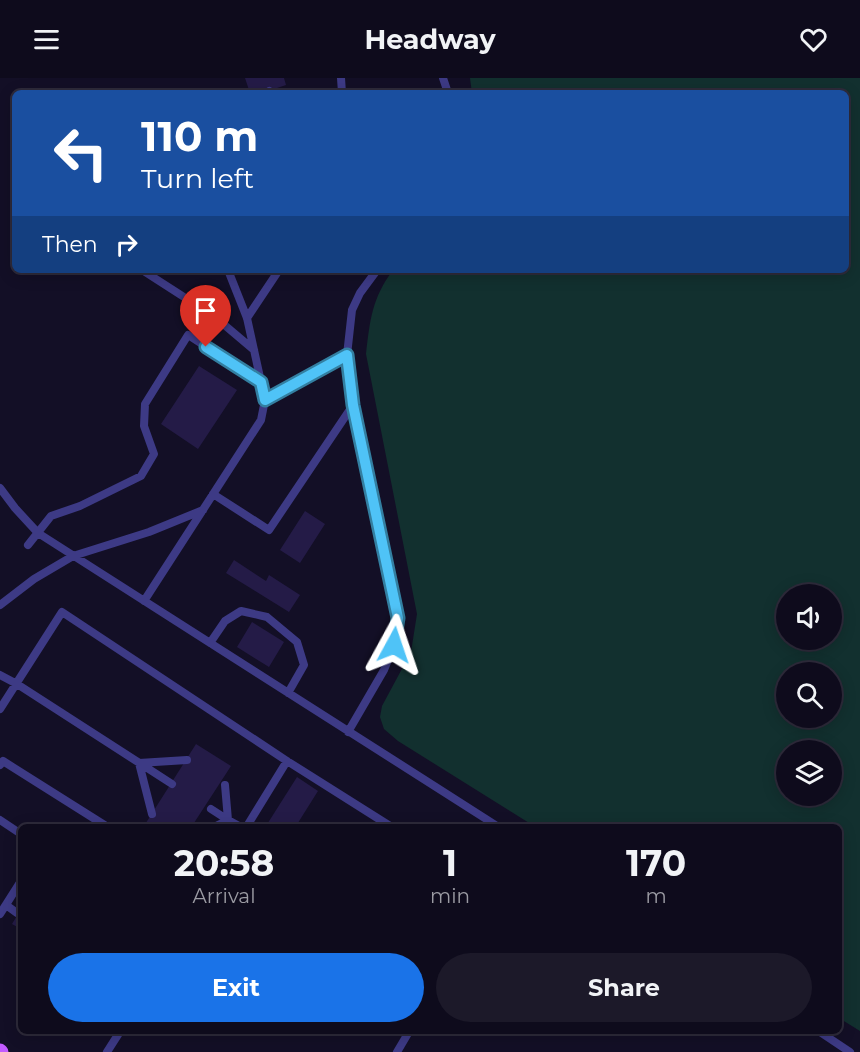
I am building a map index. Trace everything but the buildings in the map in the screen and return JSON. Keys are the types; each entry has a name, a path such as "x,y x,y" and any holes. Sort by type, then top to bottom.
{"lane":[{"path":"147,273 214,317 254,350"},
{"path":"144,601 261,420 265,400 247,318 229,273"},
{"path":"247,318 277,273"},
{"path":"348,732 384,670 394,645 398,618 353,405 347,355 352,309 375,273"},
{"path":"28,545 51,516 81,506 141,476 154,454 144,426 145,404 188,335 261,382"},
{"path":"265,400 347,355"},
{"path":"213,494 269,530 353,405"},
{"path":"0,488 38,533 494,824"},
{"path":"0,605 34,579 73,555 149,532 203,510"},
{"path":"210,643 225,621 241,610 267,617 297,642 304,665 288,693"},
{"path":"0,709 62,612 287,761 387,824"},
{"path":"0,675 171,784"},
{"path":"140,763 187,760"},
{"path":"0,765 3,761 103,824"},
{"path":"248,824 287,761"},
{"path":"140,763 152,814"},
{"path":"225,785 228,820"},
{"path":"211,809 235,824"},
{"path":"0,820 18,832"},
{"path":"220,824 228,820"},
{"path":"0,914 18,886"},
{"path":"6,905 17,913"},
{"path":"107,1052 118,1034"},
{"path":"397,1052 408,1034"},
{"path":"823,1034 850,1052"}],"green space":[{"path":"470,78 860,78 860,1031 842,1020 842,824 531,824 398,741 384,729 380,717 382,706 411,652 417,614 366,354 371,320 380,290 391,273 849,273 849,90 472,90"}],"route":[{"path":"206,347 261,382 265,400 347,355 353,405 398,618 394,645"}]}
